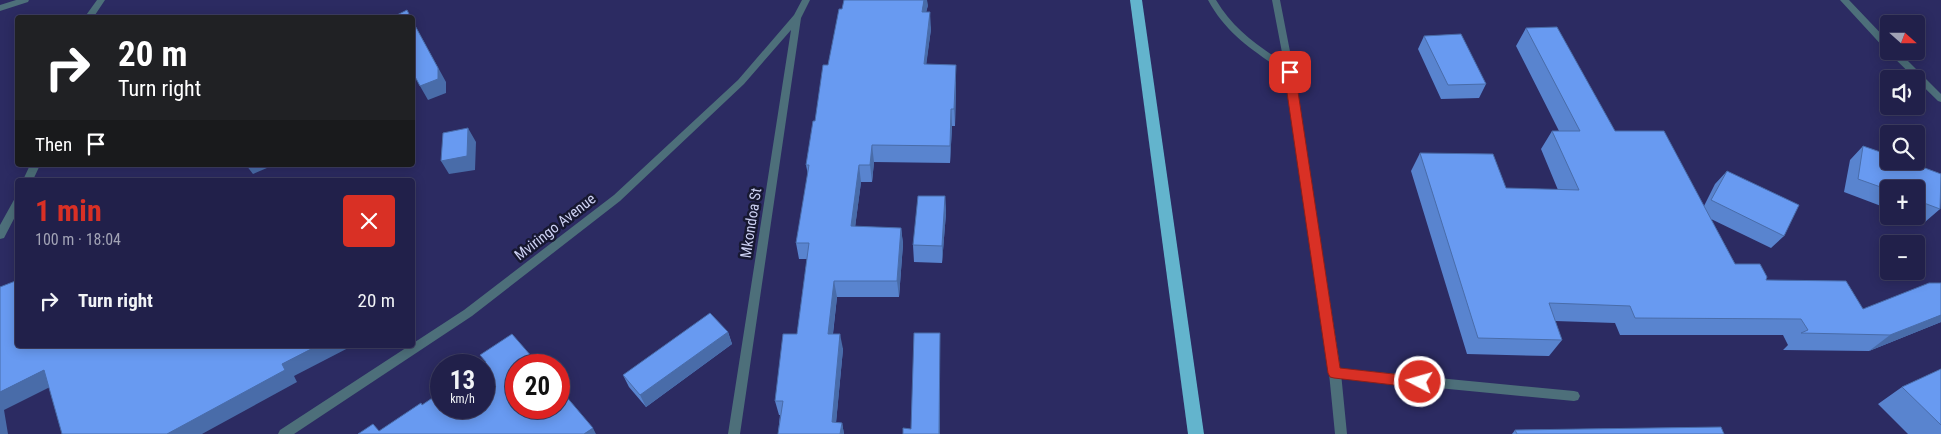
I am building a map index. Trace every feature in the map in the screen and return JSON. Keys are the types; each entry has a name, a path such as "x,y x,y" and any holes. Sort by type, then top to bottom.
{"highway":[{"path":"1136,0 1196,434"}],"street":[{"path":"0,8 24,0"},
{"path":"90,15 100,0"},
{"name":"Mviringo Avenue","path":"415,348 468,313 617,198 741,82 798,16 806,0"},
{"path":"1212,0 1218,12 1234,33 1290,72"},
{"path":"1276,0 1290,72 1334,373 1341,434"},
{"path":"1844,0 1880,38"},
{"name":"Mkondoa St","path":"734,434 798,16"},
{"path":"1901,60 1941,99"},
{"path":"0,235 15,207"},
{"name":"Mviringo Avenue","path":"284,434 415,348"},
{"path":"1334,373 1574,396"}],"building":[{"path":"844,0 924,0 922,12 930,12 924,64 956,65 954,109 951,109 950,146 872,145 870,165 859,165 851,226 901,228 897,281 834,281 828,334 840,334 832,422 842,423 840,434 778,434 783,401 775,401 783,334 797,334 809,243 796,243 809,165 806,165 823,65 828,65 839,9 842,9"},
{"path":"407,10 410,15 397,15"},
{"path":"415,26 438,68 438,79 420,86 415,77"},
{"path":"1557,27 1615,131 1664,131 1735,264 1760,264 1767,277 1766,280 1846,281 1863,309 1929,283 1941,283 1941,315 1890,335 1801,333 1808,330 1801,319 1635,318 1630,306 1549,303 1562,340 1478,338 1420,153 1493,154 1506,188 1579,190 1552,131 1580,131 1526,28"},
{"path":"1461,34 1486,84 1448,85 1424,36"},
{"path":"468,128 467,156 441,161 443,133"},
{"path":"1863,146 1880,152 1880,170 1925,170 1925,168 1941,174 1940,209 1925,203 1925,180 1880,180 1880,187 1858,179"},
{"path":"1727,171 1799,205 1784,236 1711,200"},
{"path":"918,196 945,196 942,246 913,245"},
{"path":"15,281 15,348 313,348 282,364 285,370 167,434 62,434 44,370 0,392 0,287"},
{"path":"710,313 728,332 640,395 623,375"},
{"path":"914,333 940,333 939,434 903,434 903,428 911,429"},
{"path":"512,334 529,354 505,354 505,419 570,419 570,401 593,428 584,434 358,434 373,424 379,431 421,403 422,405 430,400 430,419 495,419 495,354 482,354"},
{"path":"1941,369 1941,425 1902,387"},
{"path":"1721,427 1724,434 1517,434 1515,430"}],"route":[{"path":"1290,72 1334,373 1420,382"}]}
